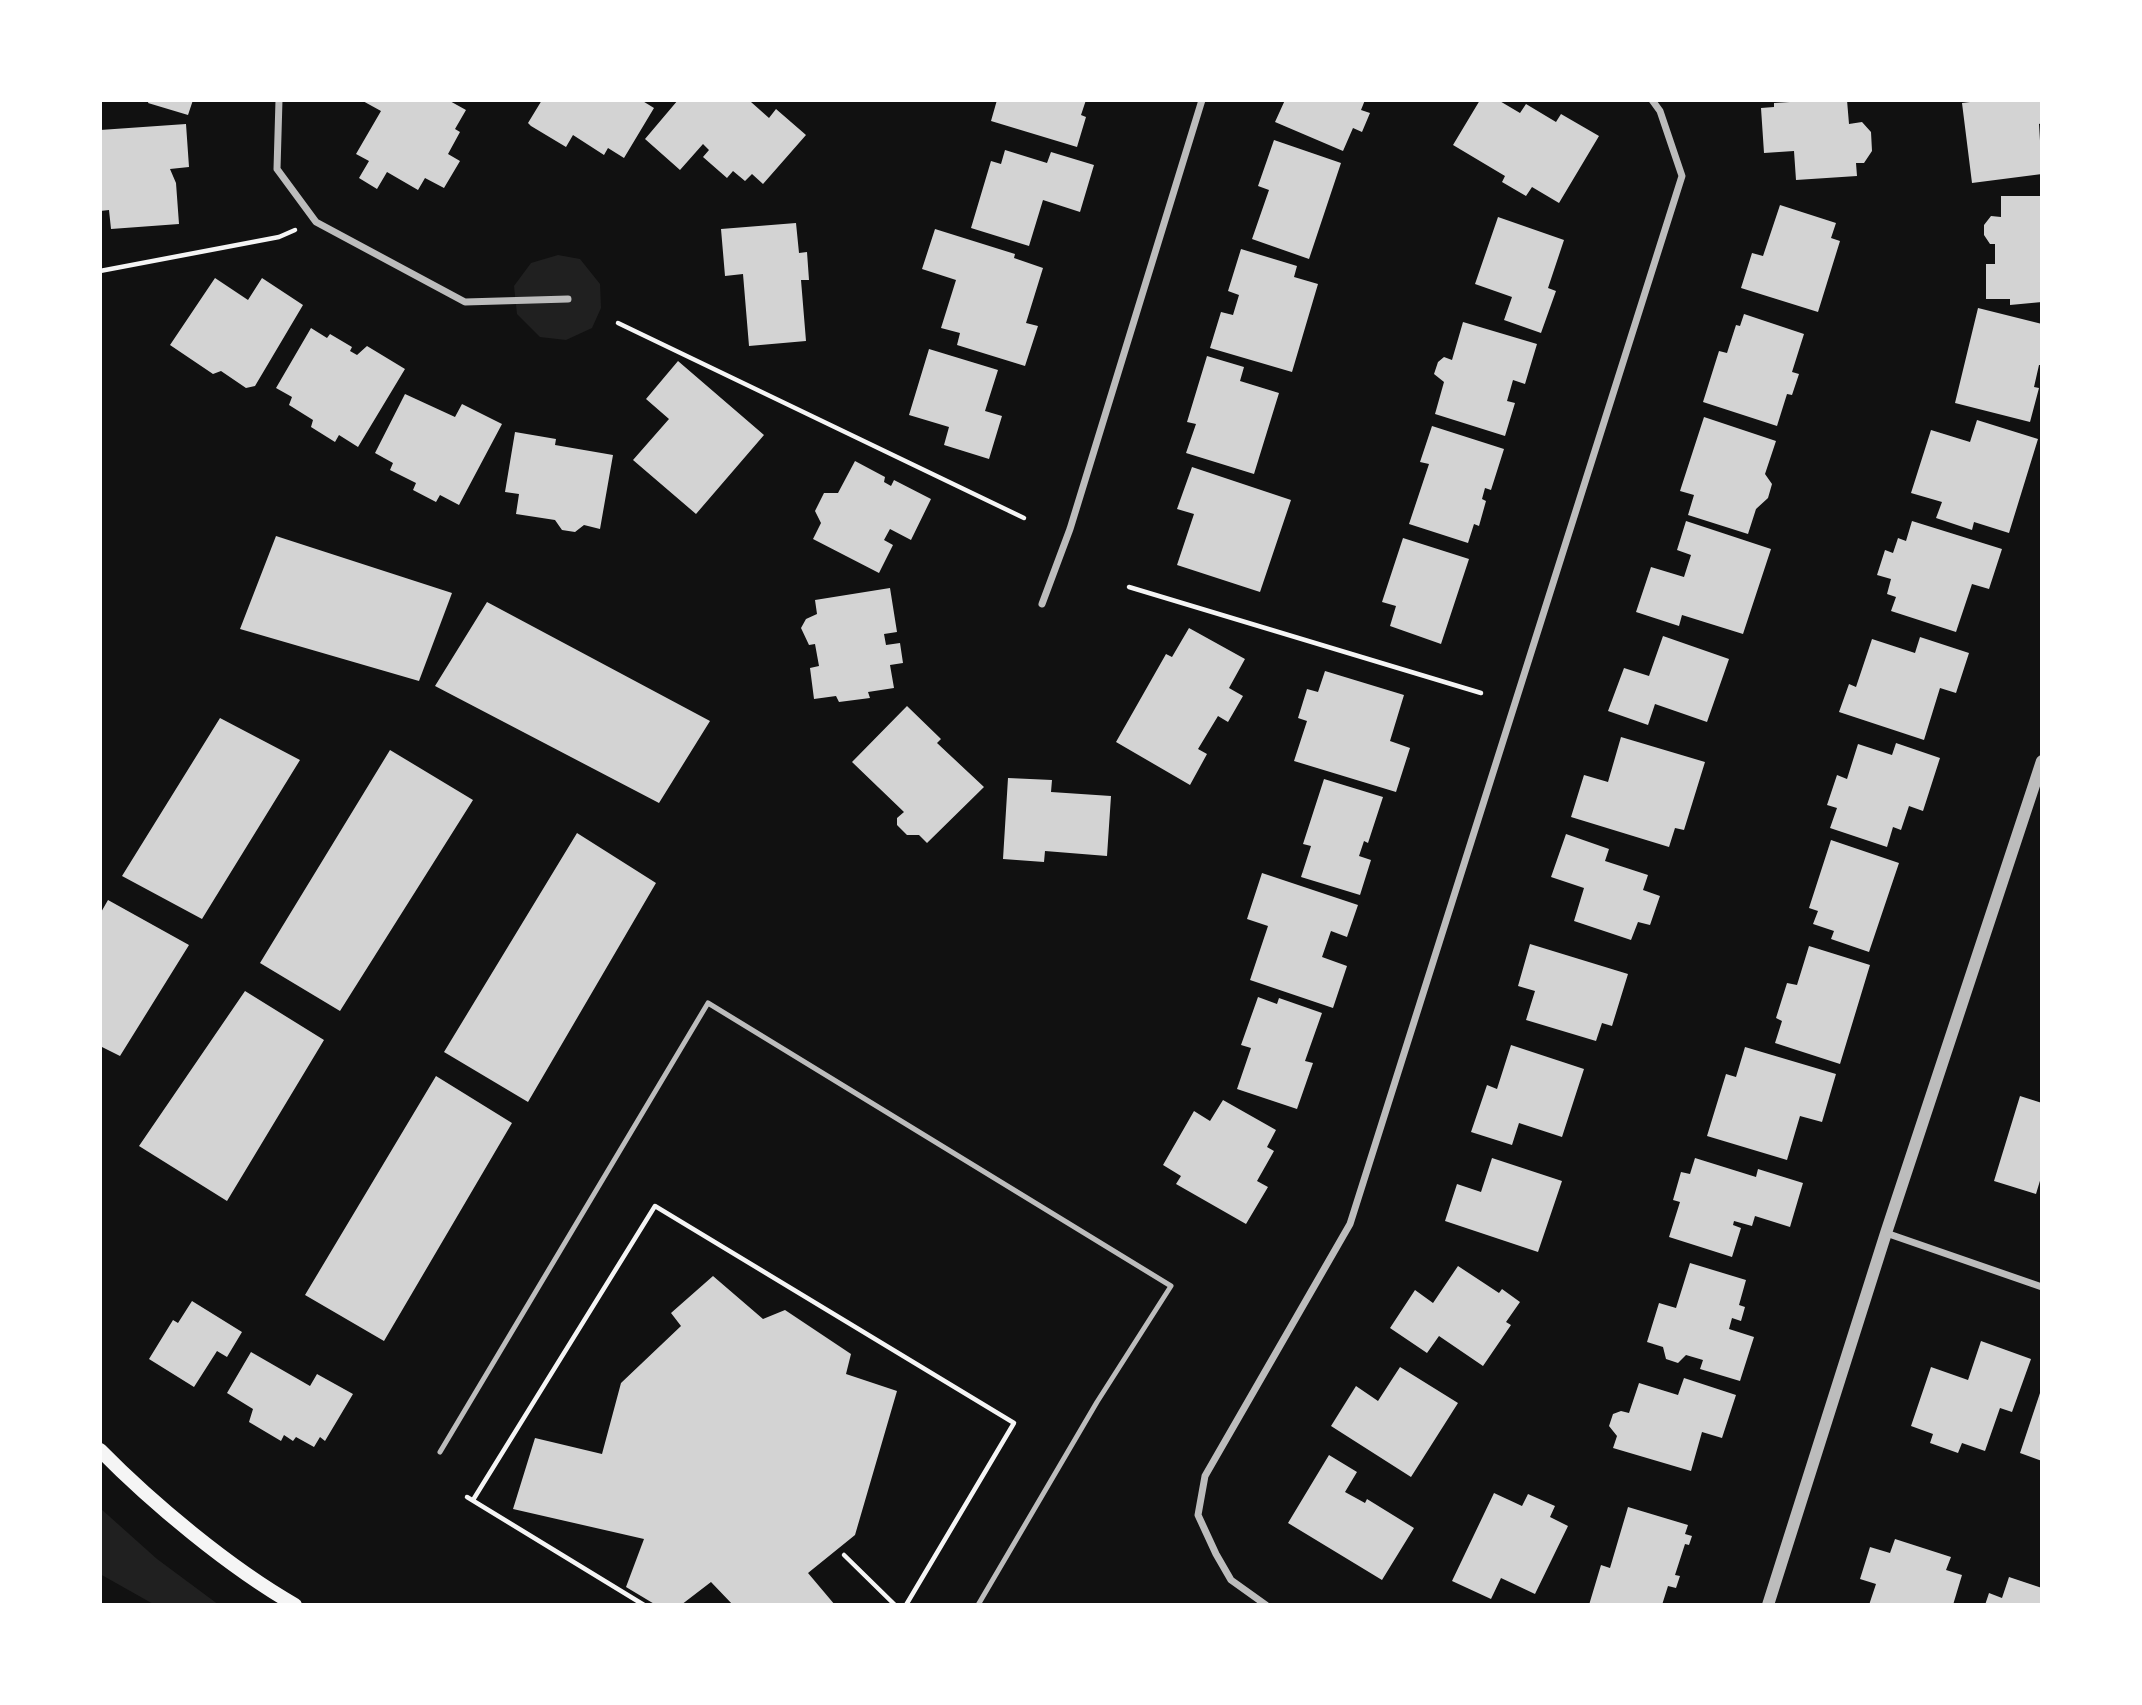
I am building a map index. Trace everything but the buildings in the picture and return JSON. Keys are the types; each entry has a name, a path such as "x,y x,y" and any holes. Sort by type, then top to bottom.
{"main road":[{"path":"100,1450 145,1493 269,1590 295,1605"}],"street":[{"path":"279,100 277,169 316,222 465,302 568,299"},
{"path":"1042,604 1070,529 1202,100"},
{"path":"1266,1605 1231,1580 1216,1554 1198,1515 1205,1476 1350,1224 1682,176 1660,111 1652,100"},
{"path":"1768,1605 1886,1233 2041,766"},
{"path":"1886,1233 2042,1287"}],"lane":[{"path":"440,1452 708,1003 1171,1286 1097,1402 978,1605"}],"path":[{"path":"100,271 279,237 316,222"},
{"path":"618,323 1024,518"},
{"path":"1129,587 1480,693"},
{"path":"473,1500 655,1206 1014,1423 906,1605"},
{"path":"467,1497 644,1605"},
{"path":"844,1555 895,1605"}],"shaded area":[{"path":"558,255 580,259 600,284 601,308 592,328 566,340 540,337 517,314 514,286 531,263"},
{"path":"100,1508 157,1559 219,1605 155,1605 100,1574"}]}
